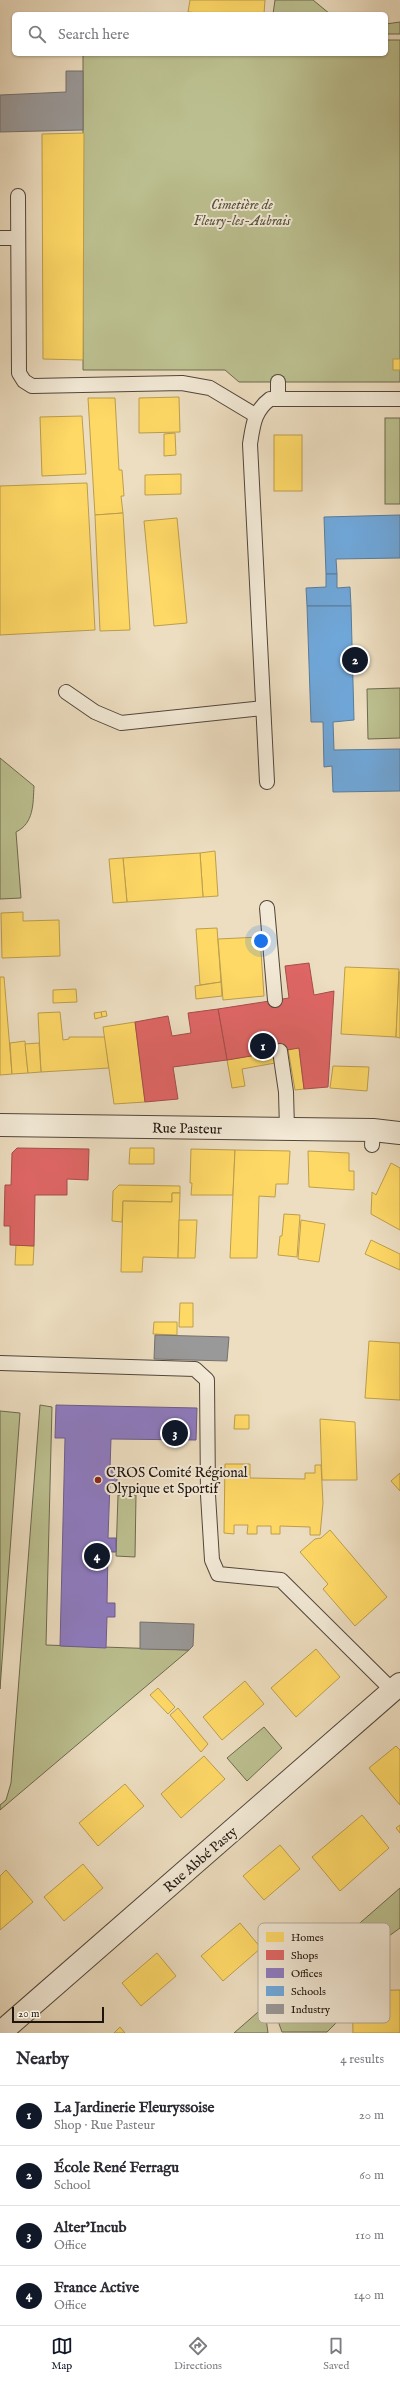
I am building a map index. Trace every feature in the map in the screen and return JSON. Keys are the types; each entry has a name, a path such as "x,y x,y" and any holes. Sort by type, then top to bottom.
{"street":[{"name":"Rue Pasteur","path":"0,1125 287,1129 372,1138 400,1133"},
{"name":"Rue Abbé Pasty","path":"0,2033 396,1688"}],"lane":[{"path":"18,196 19,373 24,381 32,386 182,384 210,388 255,415"},
{"path":"0,238 18,238"},
{"path":"278,382 278,399"},
{"path":"267,782 250,444 255,415 260,407 270,399 400,399"},
{"path":"66,692 95,712 121,722 263,708"},
{"path":"267,908 274,1000"},
{"path":"280,1051 286,1092 287,1129"},
{"path":"0,1363 196,1369 206,1380 208,1495 212,1560 218,1574 281,1580 396,1688"}],"green space":[{"path":"275,0 313,0 328,12 273,12"},
{"path":"400,22 400,34 388,34 388,24"},
{"name":"Cimetière de Fleury-les-Aubrais","path":"388,40 400,40 400,382 239,382 225,370 83,370 83,56 388,56"},
{"path":"385,418 400,418 400,504 385,504"},
{"path":"400,688 400,738 368,739 367,689"},
{"path":"0,758 34,786 33,806 29,818 26,824 16,832 21,898 0,899"},
{"path":"40,1405 52,1407 46,1645 189,1650 0,1810 0,1805 6,1800 11,1783"},
{"path":"0,1411 20,1413 0,1689"},
{"path":"118,1495 136,1495 135,1557 116,1556"},
{"path":"264,1727 282,1748 247,1781 227,1758"},
{"path":"400,1888 400,1928 390,1935 390,1923 360,1923"},
{"path":"258,2012 258,2023 267,2023 268,2033 234,2033"},
{"path":"279,2023 336,2023 327,2032 282,2032"}],"building: Homes":[{"path":"190,0 265,0 264,12 188,12"},
{"path":"84,133 83,360 43,359 42,134"},
{"path":"393,359 400,359 400,370 393,370"},
{"path":"179,397 180,432 139,433 139,398"},
{"path":"88,398 115,398 119,470 122,470 124,496 121,496 123,513 95,515"},
{"path":"82,416 86,474 42,476 40,417"},
{"path":"175,433 176,455 164,456 164,434"},
{"path":"274,435 302,435 302,491 274,491"},
{"path":"181,474 181,494 145,495 145,475"},
{"path":"87,483 95,630 0,635 0,486"},
{"path":"123,513 130,630 100,631 95,515"},
{"path":"177,518 187,623 154,626 144,521"},
{"path":"215,851 218,896 203,897 200,853"},
{"path":"200,853 203,897 127,902 123,858"},
{"path":"123,858 127,902 113,903 109,859"},
{"path":"23,912 23,921 59,920 60,956 2,958 1,913"},
{"path":"217,928 221,982 200,985 196,929"},
{"path":"260,937 264,996 223,1000 218,939"},
{"path":"345,967 399,969 396,1037 341,1034"},
{"path":"400,972 400,1038 396,1037"},
{"path":"0,977 4,977 12,1074 0,1075"},
{"path":"221,982 222,996 196,999 195,986"},
{"path":"76,989 77,1002 53,1003 53,990"},
{"path":"106,1011 107,1016 102,1017 101,1012"},
{"path":"60,1012 63,1040 69,1039 69,1037 105,1037 109,1068 41,1072 38,1013"},
{"path":"101,1012 102,1017 95,1019 94,1013"},
{"path":"135,1022 145,1102 114,1104 103,1027"},
{"path":"25,1041 28,1073 12,1074 10,1043"},
{"path":"39,1043 41,1072 28,1073 25,1044"},
{"path":"299,1048 304,1089 295,1090 288,1049"},
{"path":"273,1052 275,1063 242,1069 245,1086 232,1088 227,1060"},
{"path":"333,1066 369,1067 367,1091 330,1088"},
{"path":"130,1148 154,1148 154,1164 129,1164"},
{"path":"191,1149 235,1150 233,1195 191,1195"},
{"path":"235,1150 290,1151 288,1184 276,1184 275,1197 259,1196 257,1258 230,1258"},
{"path":"308,1151 349,1153 349,1171 354,1171 354,1190 309,1187"},
{"path":"391,1163 400,1168 400,1230 371,1214 372,1192 376,1195"},
{"path":"119,1185 180,1186 180,1193 172,1193 172,1202 123,1201 122,1222 112,1221 113,1191"},
{"path":"172,1193 180,1193 178,1258 143,1257 142,1272 121,1272 123,1201 172,1202"},
{"path":"284,1214 300,1215 297,1257 278,1255 280,1236 282,1236"},
{"path":"179,1220 197,1220 195,1258 178,1258"},
{"path":"301,1220 325,1224 319,1262 298,1259"},
{"path":"371,1240 400,1254 400,1270 365,1254"},
{"path":"16,1245 34,1246 33,1265 15,1265"},
{"path":"180,1303 193,1303 193,1327 179,1327"},
{"path":"154,1322 177,1322 177,1335 153,1334"},
{"path":"369,1341 400,1343 400,1400 365,1398"},
{"path":"235,1415 249,1415 249,1429 234,1429"},
{"path":"320,1419 355,1422 357,1480 322,1480"},
{"path":"225,1464 250,1464 250,1478 305,1479 305,1473 315,1473 315,1465 321,1465 323,1503 320,1535 310,1535 310,1527 280,1526 280,1534 271,1534 271,1526 257,1526 257,1534 247,1534 248,1525 234,1525 234,1534 224,1533"},
{"path":"400,1473 400,1491 391,1481"},
{"path":"330,1530 387,1597 355,1626 323,1589 328,1584 300,1552 315,1539 321,1538"},
{"path":"316,1649 340,1677 296,1717 271,1688"},
{"path":"245,1681 264,1704 222,1740 203,1717"},
{"path":"158,1688 175,1707 168,1714 150,1695"},
{"path":"178,1708 208,1744 201,1752 170,1715"},
{"path":"396,1746 400,1750 400,1805 369,1768"},
{"path":"204,1756 225,1779 181,1818 161,1794"},
{"path":"125,1784 144,1806 98,1846 79,1823"},
{"path":"362,1815 389,1848 340,1891 312,1857"},
{"path":"400,1825 400,1833 396,1828"},
{"path":"280,1845 300,1869 264,1900 243,1876"},
{"path":"83,1864 103,1888 64,1921 44,1897"},
{"path":"6,1870 33,1902 0,1930 0,1876"},
{"path":"240,1923 258,1944 258,1951 223,1981 201,1956"},
{"path":"157,1953 176,1976 141,2006 122,1983"},
{"path":"390,1990 400,1990 400,2033 353,2033 353,2023 390,2023"},
{"path":"120,2027 125,2033 114,2033"}],"building: Shops":[{"path":"309,963 314,995 334,991 328,1087 304,1089 299,1048 227,1060 218,1009 289,998 285,966"},
{"path":"218,1009 227,1060 173,1067 178,1099 145,1102 135,1022 168,1016 172,1036 191,1033 188,1013"},
{"path":"17,1148 89,1149 88,1180 67,1179 67,1195 35,1195 34,1246 10,1245 10,1226 4,1226 5,1185 11,1185 12,1153"}],"building: Offices":[{"path":"56,1405 197,1408 196,1440 111,1439 110,1468 117,1468 117,1483 110,1483 108,1538 116,1538 116,1552 108,1552 107,1603 115,1603 115,1617 107,1617 106,1648 60,1646 65,1438 55,1438"}],"building: Schools":[{"path":"400,515 400,558 336,559 337,574 326,574 324,517"},
{"path":"326,574 337,574 337,588 350,587 351,606 307,606 306,588 326,587"},
{"path":"307,606 351,606 354,720 333,722 334,750 400,749 400,791 333,792 332,766 324,767 323,722 311,722"}],"building: Industry":[{"path":"66,71 83,71 83,130 0,132 0,95 66,92"},
{"path":"155,1335 229,1337 227,1361 154,1359"},
{"path":"140,1622 194,1624 193,1646 189,1650 140,1649"}],"place":[{"name":"École René Ferragu","path":"355,660"},
{"name":"La Jardinerie Fleuryssoise","path":"263,1046"},
{"name":"Alter'Incub","path":"175,1433"},
{"name":"CROS Comité Régional Olypique et Sportif","path":"98,1480"},
{"name":"France Active","path":"97,1556"}]}
